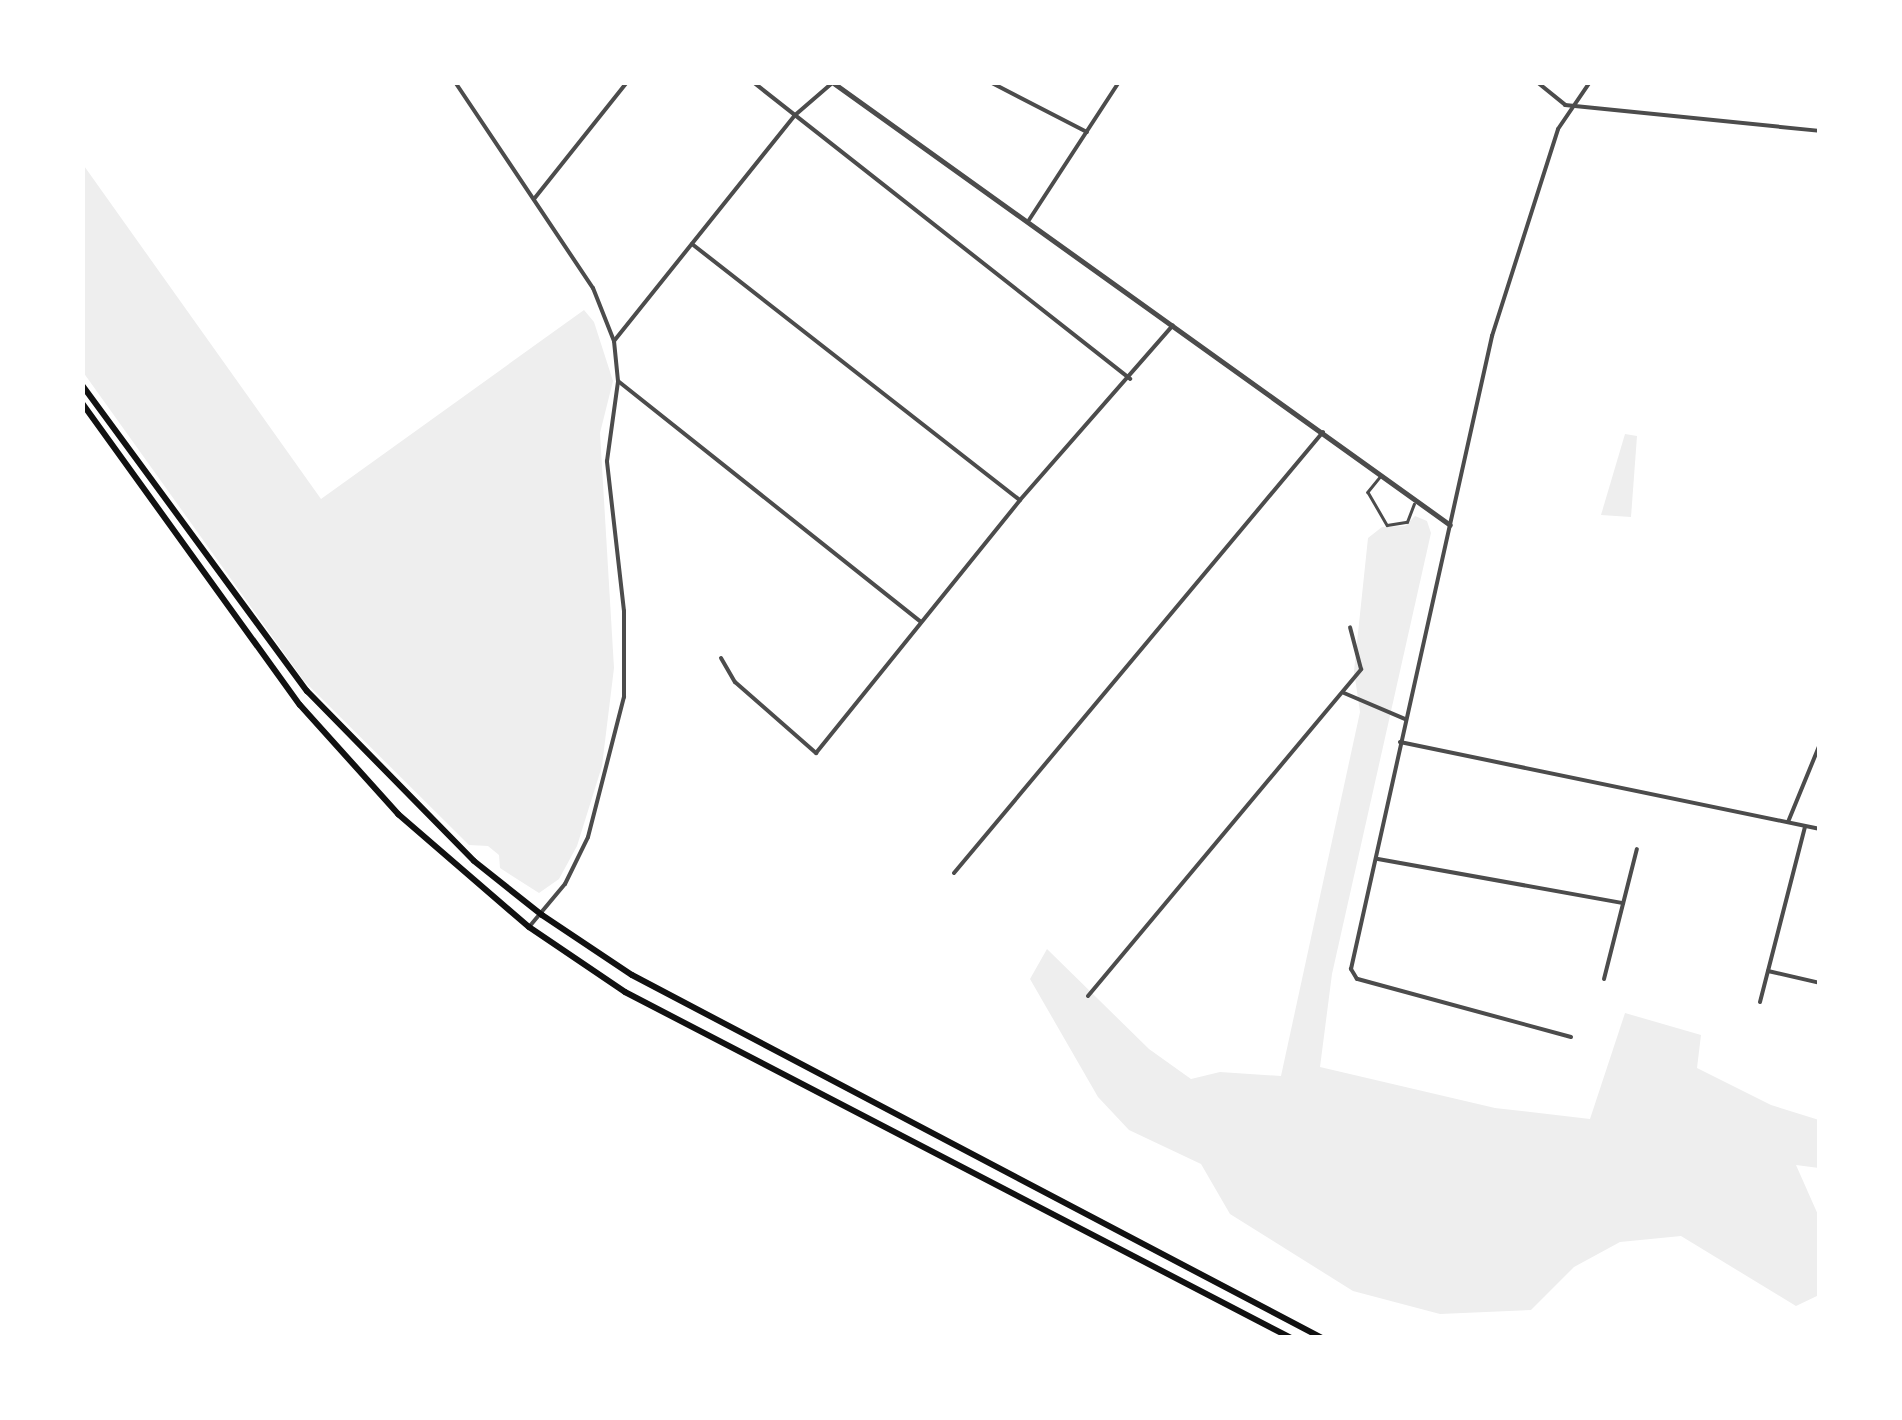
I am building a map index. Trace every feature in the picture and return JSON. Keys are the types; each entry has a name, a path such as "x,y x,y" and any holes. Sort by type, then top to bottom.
{"main road":[{"path":"82,385 307,690 474,861 542,914 632,975 1322,1338"},
{"path":"82,403 300,704 398,814 529,927 625,992 1292,1338"}],"street":[{"path":"455,82 593,288 614,341 618,381 607,461 624,611 624,697 588,837 571,876 529,927"},
{"path":"534,199 627,82"},
{"path":"753,82 1130,379"},
{"path":"990,82 1087,132"},
{"path":"1029,220 1119,82"},
{"path":"1538,82 1556,101 1576,106 1820,131"},
{"path":"1571,1036 1352,975 1405,719 1520,238 1558,129 1590,82"},
{"path":"614,341 794,116 831,83 1029,220 1382,475 1414,504 1450,525"},
{"path":"692,244 1020,500"},
{"path":"721,658 735,682 816,753 1020,500 1173,326"},
{"path":"618,381 921,622"},
{"path":"954,873 1322,432"},
{"path":"1088,996 1344,692 1362,659 1350,628"},
{"path":"1344,692 1405,719"},
{"path":"1400,742 1820,829"},
{"path":"1788,822 1820,744"},
{"path":"1760,1002 1805,826"},
{"path":"1604,979 1638,849"},
{"path":"1378,858 1622,904"},
{"path":"1768,971 1820,983"}],"lane":[{"path":"1382,475 1368,492 1387,526 1407,522 1414,504"}],"shaded area":[{"path":"82,163 321,499 584,310 594,322 613,381 600,433 614,668 602,766 577,846 559,879 539,893 500,868 499,855 488,846 469,845 304,681 83,372"},
{"path":"1625,434 1637,436 1631,517 1601,515"},
{"path":"1415,516 1427,521 1431,533 1332,974 1320,1067 1495,1108 1590,1119 1625,1013 1701,1035 1697,1068 1771,1105 1819,1120 1819,1168 1796,1165 1819,1217 1819,1295 1796,1306 1681,1236 1620,1242 1574,1267 1531,1310 1440,1314 1353,1291 1230,1214 1201,1164 1129,1130 1098,1097 1030,979 1047,949 1149,1049 1191,1079 1220,1072 1281,1076 1360,712 1354,671 1368,538 1382,527 1405,526"}]}
